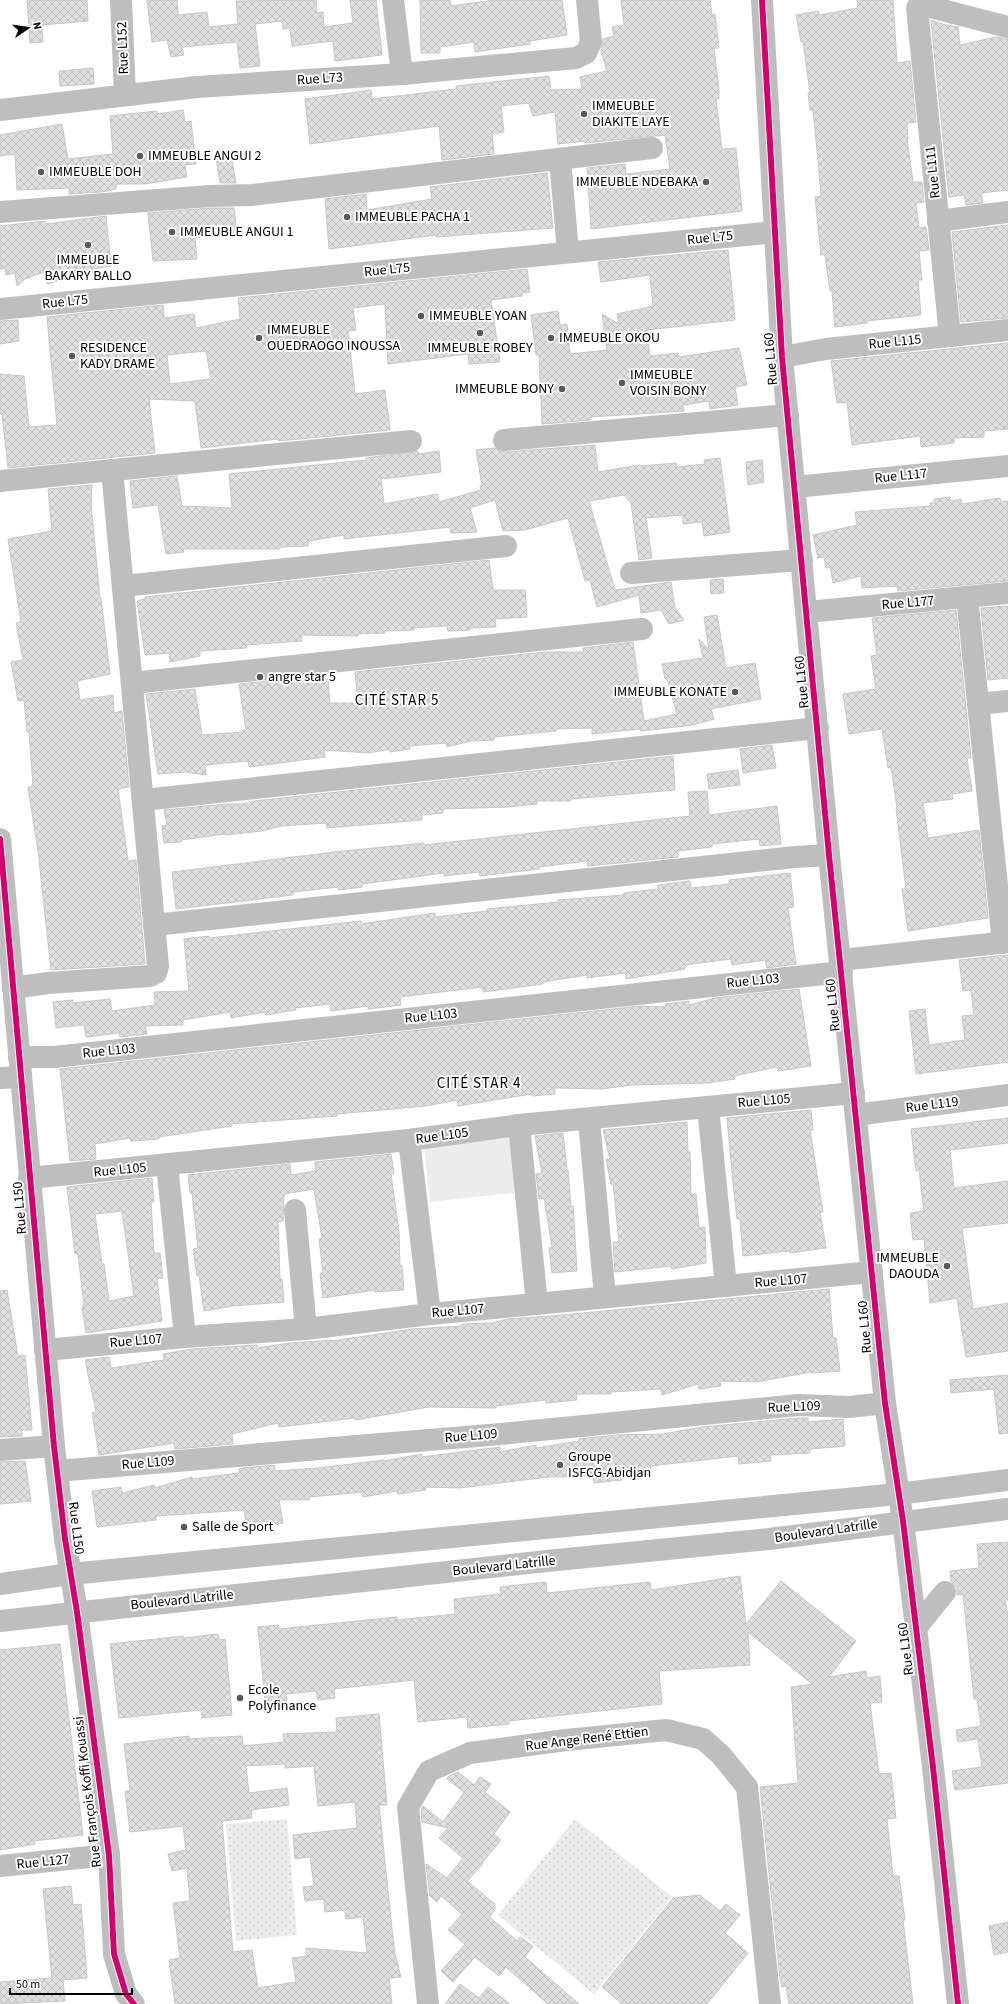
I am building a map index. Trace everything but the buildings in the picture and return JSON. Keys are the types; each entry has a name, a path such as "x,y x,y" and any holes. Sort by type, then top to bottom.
{"street":[{"name":"Rue L152","path":"121,0 125,95"},
{"path":"393,0 402,74"},
{"name":"Rue L73","path":"0,110 198,87 402,74 576,58 586,53 591,42 587,0"},
{"name":"Rue L160","path":"762,0 782,357 829,855 842,966 885,1403 903,1521 933,1767 958,2004"},
{"name":"Rue L111","path":"950,336 917,8 920,5 924,5 1008,26"},
{"path":"0,212 210,196 252,195 652,148"},
{"path":"560,159 568,252"},
{"path":"938,221 1008,212"},
{"name":"Rue L75","path":"0,309 774,232"},
{"name":"Rue L115","path":"782,357 826,349 1008,330"},
{"path":"504,440 788,415"},
{"path":"0,481 411,441"},
{"name":"Rue L117","path":"795,487 1008,466"},
{"path":"13,988 48,983 150,976 156,973 158,966 112,470"},
{"path":"123,586 506,546"},
{"path":"631,573 802,560"},
{"name":"Rue L177","path":"807,612 1008,593"},
{"path":"967,597 1006,942"},
{"path":"132,682 642,629"},
{"path":"978,704 1008,701"},
{"path":"143,800 818,728"},
{"name":"Rue L150","path":"0,839 13,988 13,1071 29,1178 54,1446 64,1539 70,1574"},
{"path":"154,924 795,857 829,855"},
{"name":"Rue L103","path":"13,1071 54,1057 842,966 1006,942"},
{"name":"Rue L105","path":"29,1178 65,1176 409,1140 519,1125 589,1120 854,1093"},
{"name":"Rue L119","path":"856,1115 1008,1095"},
{"path":"708,1107 726,1286"},
{"path":"589,1120 605,1297"},
{"path":"519,1125 537,1304"},
{"path":"409,1140 430,1314"},
{"path":"167,1165 184,1337"},
{"path":"296,1210 306,1328"},
{"name":"Rue L107","path":"45,1350 184,1337 306,1328 430,1314 872,1272"},
{"name":"Rue L109","path":"57,1471 502,1434 798,1405 850,1406 885,1403"},
{"path":"0,1450 54,1446"},
{"name":"Boulevard Latrille","path":"0,1584 70,1574 898,1494 1008,1480"},
{"name":"Boulevard Latrille","path":"0,1621 769,1539 1008,1508"},
{"name":"Rue François Koffi Kouassi","path":"70,1574 77,1612 109,1855 114,1954 126,1994 134,2004"},
{"path":"915,1629 945,1592"},
{"name":"Rue Ange René Ettien","path":"428,2004 408,1806 430,1771 470,1753 566,1740 666,1730 703,1738 721,1755 747,1787 770,2004"},
{"name":"Rue L127","path":"0,1866 109,1855"}],"shaded area":[{"path":"516,1137 521,1192 430,1202 424,1147"},
{"path":"287,1819 297,1935 236,1941 226,1824"},
{"path":"575,1819 672,1897 594,1994 498,1915"}],"cycle path":[{"path":"762,0 782,357 829,855 885,1403 903,1521 933,1767 958,2004"},
{"path":"0,839 54,1446 65,1539 77,1612 109,1855 114,1954 126,1994 134,2004"}],"place":[{"name":"IMMEUBLE DIAKITE LAYE","path":"584,114"},
{"name":"IMMEUBLE ANGUI 2","path":"140,156"},
{"name":"IMMEUBLE DOH","path":"41,172"},
{"name":"IMMEUBLE NDEBAKA","path":"706,182"},
{"name":"IMMEUBLE PACHA 1","path":"347,217"},
{"name":"IMMEUBLE ANGUI 1","path":"172,232"},
{"name":"IMMEUBLE BAKARY BALLO","path":"88,245"},
{"name":"IMMEUBLE YOAN","path":"421,316"},
{"name":"IMMEUBLE ROBEY","path":"480,333"},
{"name":"IMMEUBLE OUEDRAOGO INOUSSA","path":"259,338"},
{"name":"IMMEUBLE OKOU","path":"551,338"},
{"name":"RESIDENCE KADY DRAME","path":"72,356"},
{"name":"IMMEUBLE VOISIN BONY","path":"622,383"},
{"name":"IMMEUBLE BONY","path":"562,389"},
{"name":"angre star 5","path":"260,677"},
{"name":"IMMEUBLE KONATE","path":"735,692"},
{"name":"IMMEUBLE DAOUDA","path":"947,1266"},
{"name":"Groupe ISFCG-Abidjan","path":"560,1465"},
{"name":"Salle de Sport","path":"184,1527"},
{"name":"Ecole Polyfinance","path":"240,1698"}],"district":[{"name":"CITÉ STAR 5","path":"397,700"},
{"name":"CITÉ STAR 4","path":"479,1083"}]}
